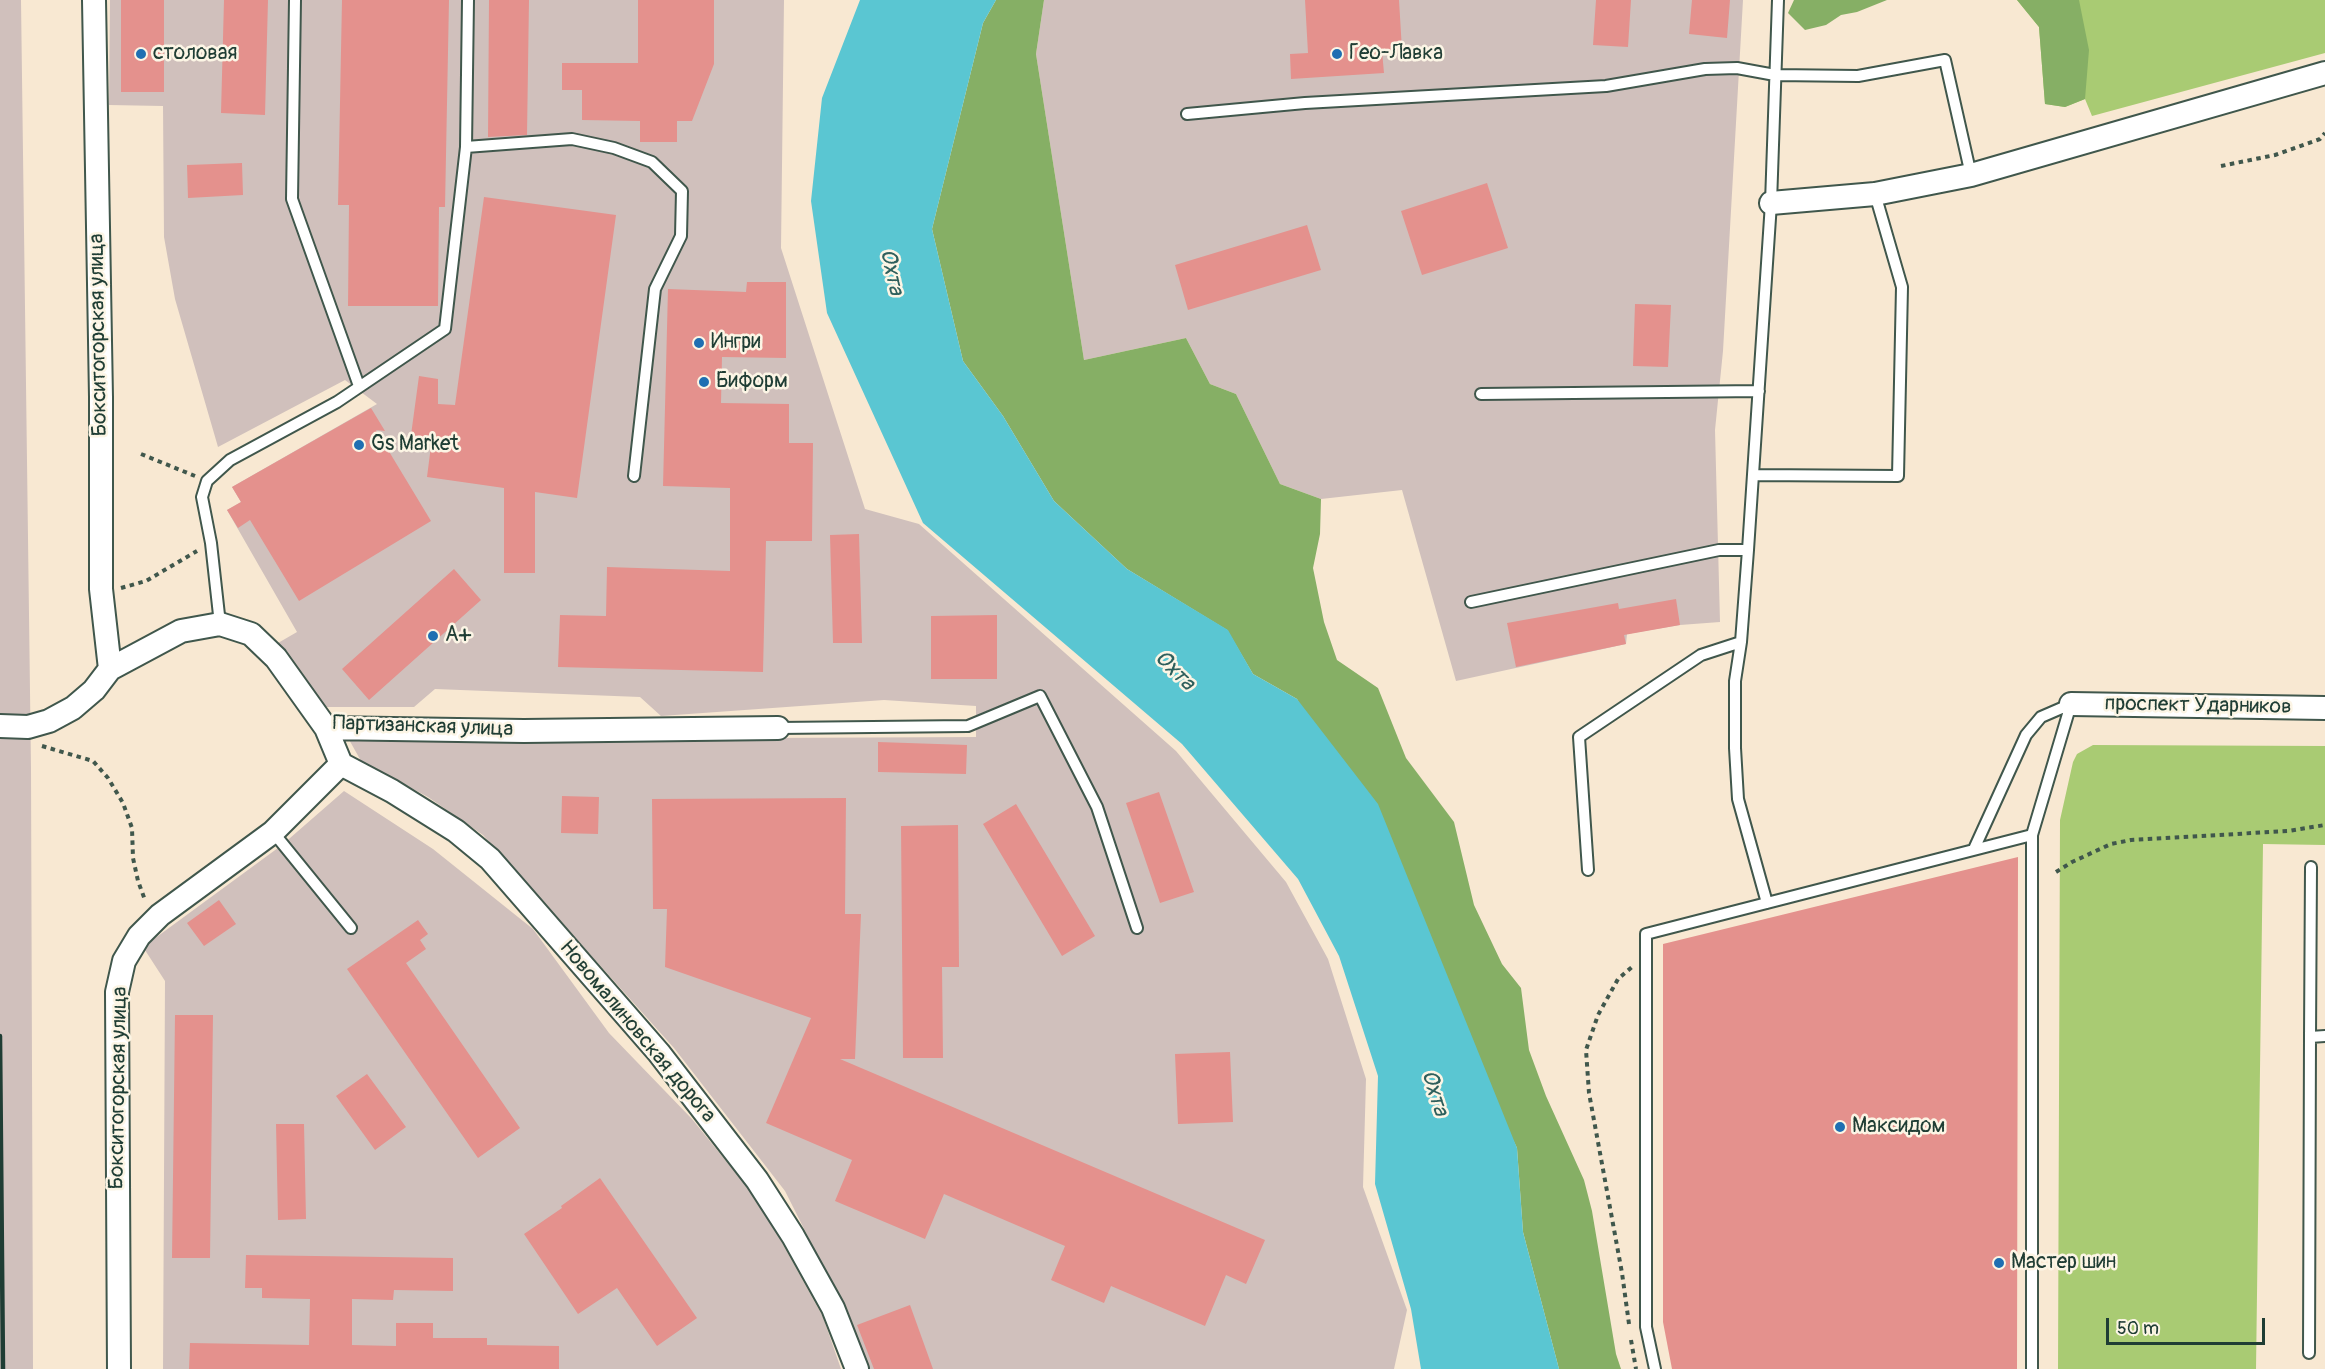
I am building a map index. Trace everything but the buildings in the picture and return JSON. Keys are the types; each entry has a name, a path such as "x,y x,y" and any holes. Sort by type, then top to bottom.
{"street":[{"name":"Бокситогорская улица","path":"94,0 101,397 101,589 110,669"},
{"path":"1771,203 1875,194 1971,175 2325,73"},
{"name":"Партизанская улица","path":"0,726 27,727 49,721 73,708 94,690 110,669 181,631 220,624 251,634 276,658 326,728 524,731 778,728"},
{"name":"проспект Ударников","path":"2071,704 2325,708"},
{"path":"326,728 341,764"},
{"name":"Бокситогорская улица","path":"118,1369 117,992 124,961 139,936 160,915 273,832 341,764"},
{"name":"Новомалиновская дорога","path":"341,764 392,791 456,831 490,859 658,1053 757,1180 793,1236 832,1308 857,1369"}],"lane":[{"path":"295,0 292,199 359,386"},
{"path":"220,624 202,497 207,481 230,460 337,402 445,329 466,147 468,0"},
{"path":"1767,903 1738,799 1735,681 1741,642 1748,550 1771,203 1778,0"},
{"path":"1187,114 1305,103 1606,86 1705,69 1737,68 1775,75 1858,76 1945,60 1971,175"},
{"path":"466,147 572,139 614,148 652,162 682,191 681,236 655,289 634,476"},
{"path":"1753,475 1898,476 1902,286 1875,194"},
{"path":"1481,394 1758,391"},
{"path":"1471,602 1719,550 1748,550"},
{"path":"1588,870 1579,737 1701,655 1741,642"},
{"path":"778,728 968,726 1040,696 1097,807 1137,928"},
{"path":"1974,849 2026,735 2041,717 2071,704"},
{"path":"2032,1369 2031,835 2071,704"},
{"path":"273,832 351,928"},
{"path":"1655,1369 1646,1327 1646,934 2031,835"},
{"path":"2309,1353 2312,867"},
{"path":"2310,1037 2325,1036"}],"path":[{"path":"2221,166 2275,155 2320,139 2325,133"},
{"path":"141,454 207,481"},
{"path":"120,588 146,581 210,543"},
{"path":"35,745 58,749 93,761 108,778 123,803 132,828 133,858 142,898 160,915"},
{"path":"2056,872 2111,844 2131,840 2288,831 2325,825"},
{"path":"1636,1369 1622,1273 1589,1093 1586,1050 1598,1015 1618,979 1646,954"}],"shaded area":[{"path":"0,0 21,0 31,768 33,1369 0,1369"},
{"path":"110,0 784,0 781,248 865,509 919,524 1176,751 1286,882 1328,959 1366,1079 1363,1187 1407,1310 1394,1369 867,1369 848,1316 785,1191 674,1048 483,835 428,797 361,761 347,736 548,739 976,737 976,706 884,700 661,716 640,697 435,689 414,707 321,707 278,643 297,632 227,510 241,502 232,487 377,404 345,380 218,447 175,299 164,237 163,106 109,105"},
{"path":"1044,0 1743,0 1723,351 1715,430 1720,622 1680,625 1627,634 1626,644 1456,681 1402,490 1321,499 1280,484 1236,394 1210,384 1186,338 1084,360 1036,54"},
{"path":"344,791 433,849 533,929 609,1033 692,1119 760,1203 823,1317 841,1369 163,1369 165,981 143,947 282,845"}],"green space":[{"path":"996,0 1044,0 1036,54 1084,360 1186,338 1210,384 1236,394 1280,484 1321,499 1320,534 1313,568 1324,622 1337,660 1378,688 1406,758 1454,822 1474,905 1502,964 1521,988 1529,1050 1546,1096 1584,1180 1592,1211 1616,1354 1621,1369 1559,1369 1523,1232 1517,1148 1297,699 1253,674 1227,630 1127,569 1054,501 1003,416 963,361 932,229 983,23"},
{"path":"1794,0 1887,0 1857,12 1841,15 1826,25 1805,30 1788,13"},
{"path":"2017,0 2325,0 2325,53 2092,116 2085,99 2065,107 2045,104 2039,27"},
{"path":"2017,0 2079,0 2089,50 2085,99 2065,107 2045,104 2039,27"},
{"path":"2093,745 2325,746 2325,845 2263,844 2256,1369 2058,1369 2060,820 2073,762 2077,754"}],"water":[{"name":"Охта","path":"860,0 996,0 983,23 932,229 963,361 1003,416 1054,501 1127,569 1228,630 1253,674 1297,699 1378,804 1517,1148 1523,1232 1559,1369 1421,1369 1411,1309 1375,1184 1378,1076 1339,956 1298,879 1182,744 923,523 827,313 811,201 822,98"}],"railway":[{"path":"0,1036 3,1369"}],"place":[{"name":"столовая","path":"141,54"},
{"name":"Гео-Лавка","path":"1337,54"},
{"name":"Ингри","path":"699,343"},
{"name":"Биформ","path":"704,382"},
{"name":"Gs Market","path":"359,445"},
{"name":"А+","path":"433,636"},
{"name":"Максидом","path":"1840,1127"},
{"name":"Мастер шин","path":"1999,1263"}]}
